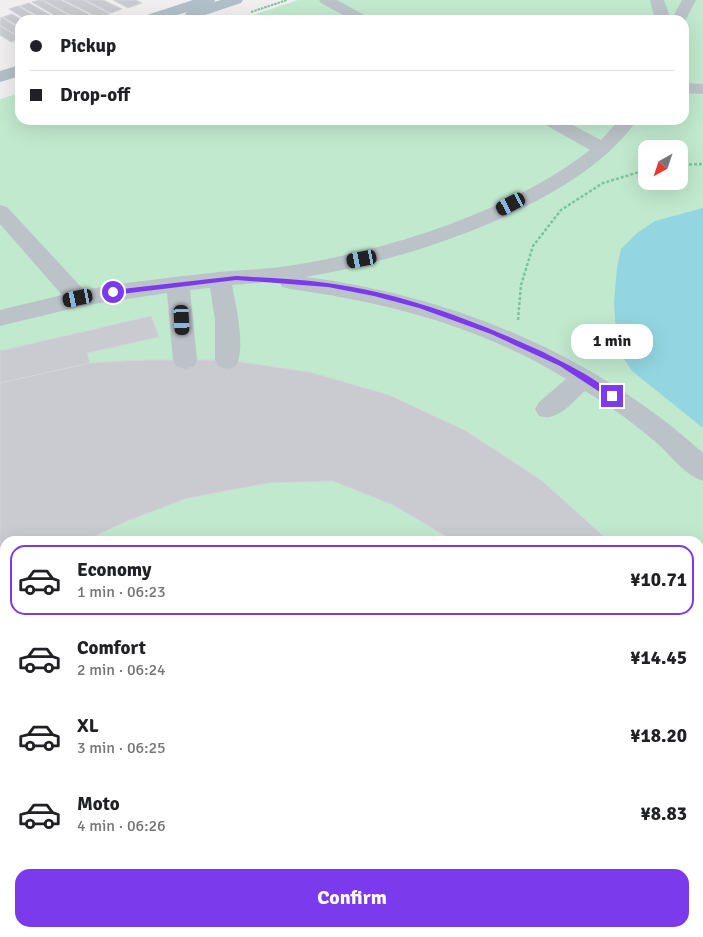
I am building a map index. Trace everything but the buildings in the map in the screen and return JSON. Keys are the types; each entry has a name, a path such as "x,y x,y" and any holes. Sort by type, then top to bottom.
{"main road":[{"path":"162,15 208,0"},
{"path":"190,15 236,0"},
{"path":"0,67 15,62"},
{"path":"0,77 15,72"}],"lane":[{"path":"326,0 354,15"},
{"path":"657,0 661,15"},
{"path":"681,15 689,0"},
{"path":"689,88 703,89"},
{"path":"559,125 603,148"},
{"path":"0,318 78,298 178,284 294,272 379,256 478,221 545,188 590,159 617,137 625,125"},
{"path":"0,211 78,298"},
{"path":"228,278 328,285 374,294 422,307 516,343 563,364 640,415 692,458 703,470"},
{"path":"227,360 228,278"},
{"path":"178,284 185,360"},
{"path":"548,409 583,378"}],"path":[{"path":"244,14 287,0"},
{"path":"688,165 703,164"},
{"path":"516,343 521,285 533,246 561,210 603,183 638,172"}],"green space":[{"path":"298,0 703,0 703,536 0,536 0,99 15,94 15,125 689,125 689,15 253,15"}],"water":[{"path":"703,208 703,428 632,371 617,348 614,302 621,249 637,233 655,221"}],"route":[{"path":"113,292 236,278 328,285 374,294 422,307 494,333 563,364 612,396"}]}
